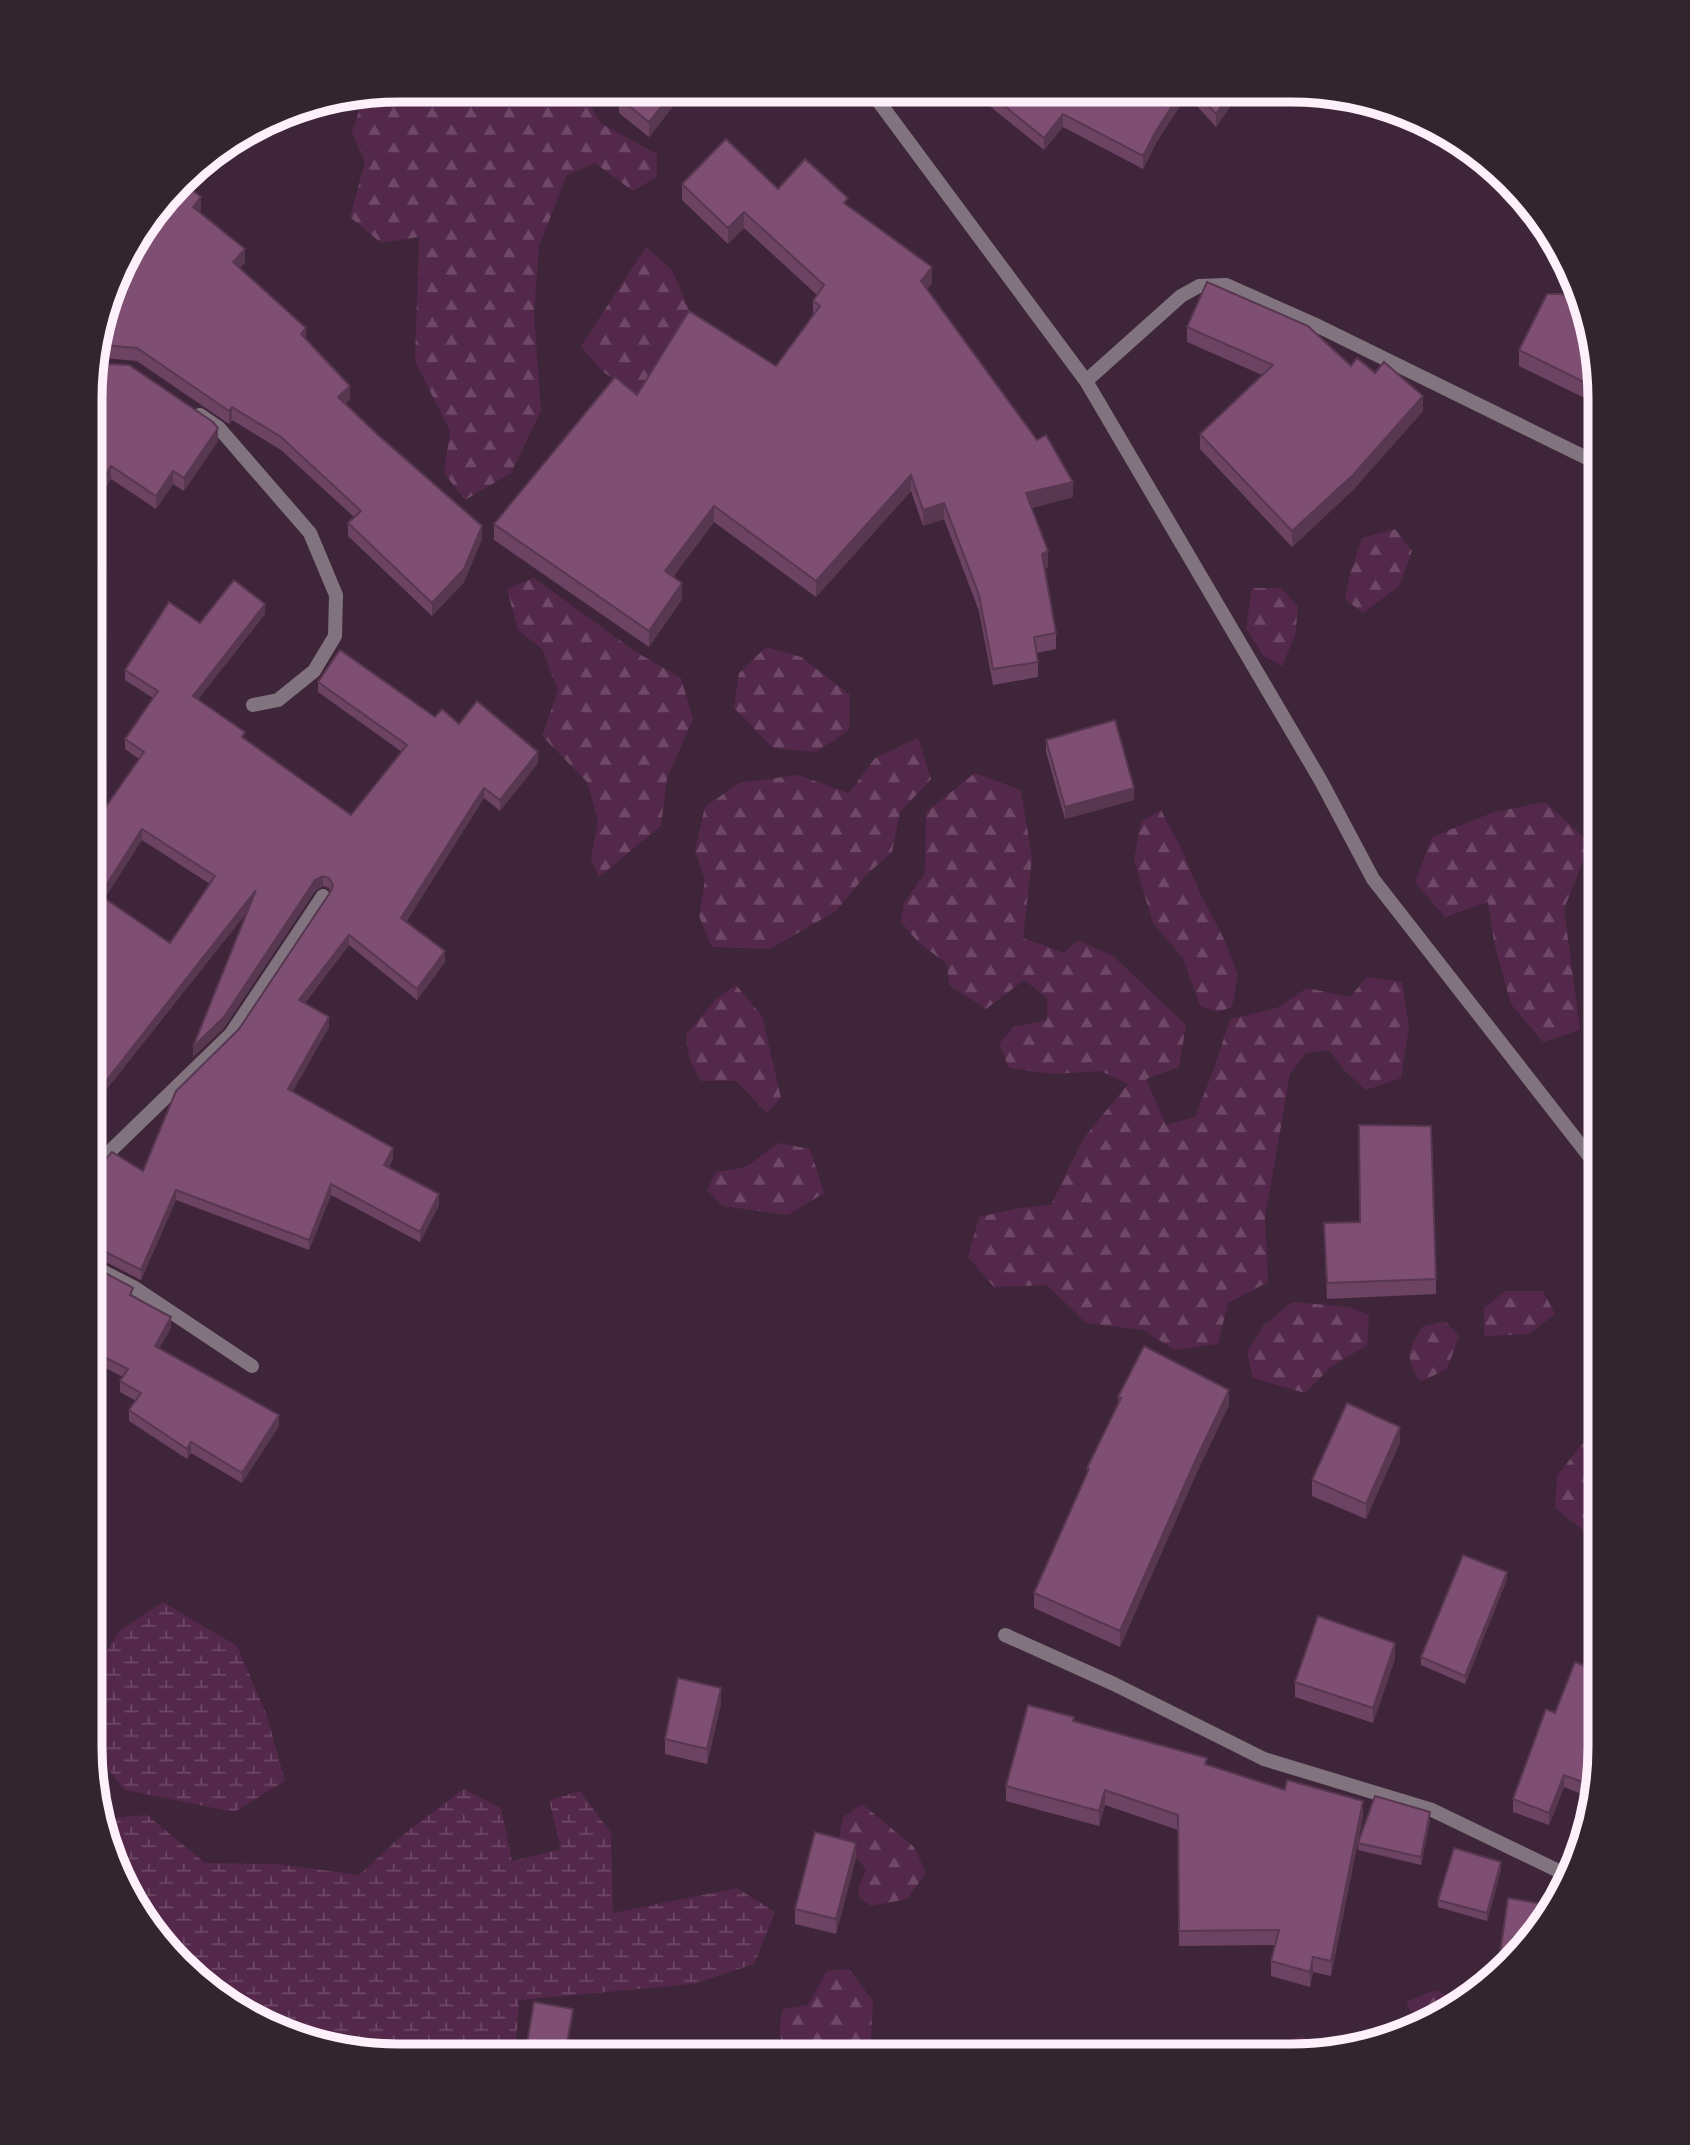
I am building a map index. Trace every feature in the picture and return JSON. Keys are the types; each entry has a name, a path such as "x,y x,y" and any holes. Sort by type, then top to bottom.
{"street":[{"path":"886,102 1086,381 1321,781 1373,879 1588,1155"},
{"path":"1086,381 1181,296 1199,286 1226,285 1330,332 1588,459"},
{"path":"186,406 219,428 310,533 336,595 335,636 314,671 278,700 253,705"},
{"path":"102,1159 231,1034 323,896"},
{"path":"102,1271 135,1289 252,1366"},
{"path":"1005,1635 1114,1684 1264,1759 1432,1810 1561,1872"}],"green space":[{"path":"437,102 443,106 446,102 589,102 600,123 657,154 657,177 633,191 595,163 567,175 539,246 534,314 541,411 511,473 465,500 444,473 450,431 415,361 419,237 381,243 350,217 365,162 352,132 361,104"},
{"path":"646,247 672,270 689,310 660,359 685,395 665,419 601,370 581,346"},
{"path":"1395,529 1412,551 1399,586 1363,613 1345,599 1362,538"},
{"path":"534,578 636,652 681,678 693,719 667,778 661,826 599,877 591,859 598,821 587,782 542,736 558,690 542,649 518,630 507,589"},
{"path":"1252,588 1281,588 1298,607 1295,636 1282,666 1264,656 1246,629"},
{"path":"766,647 801,657 850,695 849,730 816,752 773,748 734,708 739,673"},
{"path":"918,738 931,779 900,812 892,852 865,876 836,911 770,949 712,947 699,916 705,880 695,850 705,807 739,783 798,775 849,793 875,758"},
{"path":"975,773 1021,790 1032,858 1023,938 1064,953 1078,940 1113,956 1186,1025 1179,1067 1146,1079 1166,1125 1195,1117 1230,1019 1277,1008 1307,988 1350,997 1367,977 1402,982 1409,1027 1401,1078 1366,1090 1344,1070 1329,1050 1306,1053 1290,1074 1265,1217 1268,1282 1228,1303 1218,1344 1175,1350 1143,1330 1086,1323 1047,1285 994,1287 968,1257 979,1217 1019,1208 1051,1205 1083,1139 1128,1084 1101,1071 1053,1074 1009,1068 999,1044 1013,1027 1047,1020 1047,998 1024,980 986,1009 949,985 947,964 918,942 901,922 904,903 925,873 926,812"},
{"path":"1545,802 1588,841 1588,848 1564,909 1580,1030 1543,1042 1511,1004 1494,942 1488,902 1445,917 1415,882 1432,837 1494,812"},
{"path":"1161,810 1225,941 1238,975 1232,1007 1218,1012 1200,1006 1183,958 1153,923 1134,860 1141,822"},
{"path":"736,985 762,1016 781,1098 767,1113 736,1081 701,1081 690,1061 686,1035 716,999"},
{"path":"778,1143 810,1149 824,1193 788,1215 723,1206 707,1190 716,1172 746,1167"},
{"path":"1505,1291 1543,1291 1555,1314 1529,1334 1484,1336 1484,1308"},
{"path":"1292,1302 1349,1307 1369,1315 1367,1345 1332,1366 1305,1393 1253,1378 1247,1352 1263,1326"},
{"path":"1445,1321 1459,1336 1447,1369 1420,1382 1410,1360 1413,1342 1422,1327"},
{"path":"1588,1436 1588,1528 1583,1530 1555,1508 1557,1476"},
{"path":"163,1602 237,1646 266,1713 285,1781 234,1812 125,1790 102,1762 102,1659 119,1631"},
{"path":"464,1789 501,1808 512,1861 561,1849 549,1800 580,1791 611,1833 613,1913 737,1888 775,1912 754,1964 693,1984 519,2000 516,2044 399,2044 360,2041 303,2028 280,2019 233,1992 203,1970 175,1942 141,1895 124,1860 111,1818 147,1815 205,1863 277,1864 359,1875 406,1832"},
{"path":"862,1804 914,1847 926,1873 907,1899 871,1906 860,1898 858,1889 866,1869 839,1838 843,1817"},
{"path":"849,1969 873,2001 871,2044 782,2044 780,2022 783,2009 808,2005 827,1971"},
{"path":"1435,1990 1450,1997 1414,2017 1406,2002"},
{"path":"1303,2036 1310,2043 1291,2044 1274,2044"}],"building":[{"path":"624,102 665,102 649,122"},
{"path":"1000,102 1175,102 1143,156 1063,114 1044,138"},
{"path":"1205,102 1224,102 1216,114"},
{"path":"726,139 778,189 805,159 848,198 844,203 932,267 921,281 1037,440 1046,435 1073,482 1026,493 1048,551 1042,554 1056,633 1034,637 1038,662 993,669 979,595 944,503 923,510 911,475 816,581 714,506 665,571 682,583 649,631 494,524 615,377 637,395 689,311 776,366 820,306 813,301 824,285 744,212 728,228 682,184"},
{"path":"190,188 201,197 193,207 245,249 233,262 306,328 301,334 350,386 338,397 482,526 464,569 432,603 348,523 361,511 281,437 232,407 229,411 137,348 106,345 117,303 141,250 163,218"},
{"path":"1207,282 1308,326 1351,366 1357,358 1375,373 1384,362 1423,396 1353,475 1292,531 1200,434 1273,365 1187,327"},
{"path":"1547,294 1562,294 1571,298 1583,341 1588,384 1519,350"},
{"path":"129,365 218,428 184,478 173,471 156,496 111,466 102,481 103,366"},
{"path":"234,580 265,604 193,696 245,732 242,737 351,815 407,745 318,682 340,650 435,717 442,709 459,724 477,701 538,752 500,800 484,788 401,918 445,951 417,989 349,935 299,1000 329,1017 288,1089 393,1148 384,1165 439,1194 420,1232 331,1184 309,1240 176,1190 141,1270 102,1250 102,1163 112,1152 143,1171 176,1091 239,1029 333,885 329,878 323,876 315,880 224,1017 193,1047 256,890 102,1086 102,896 170,943 215,876 142,829 102,892 102,812 144,752 125,739 158,691 125,670 169,602 200,623"},
{"path":"1115,720 1134,788 1065,807 1046,740"},
{"path":"1359,1125 1431,1126 1436,1279 1327,1283 1324,1223 1360,1222"},
{"path":"102,1271 133,1288 130,1295 171,1317 155,1346 279,1415 242,1473 191,1442 187,1449 129,1410 141,1393 120,1381 128,1369 102,1356"},
{"path":"1144,1346 1229,1390 1120,1631 1034,1593 1089,1469 1087,1468 1121,1398 1118,1397"},
{"path":"1347,1403 1400,1427 1366,1504 1312,1480"},
{"path":"1463,1555 1507,1572 1465,1676 1421,1657"},
{"path":"1318,1616 1395,1643 1373,1708 1295,1682"},
{"path":"1575,1662 1588,1667 1586,1783 1564,1775 1549,1813 1513,1799 1546,1709 1555,1713"},
{"path":"678,1678 721,1688 707,1749 665,1739"},
{"path":"1028,1705 1074,1717 1073,1721 1207,1758 1205,1764 1285,1790 1287,1780 1363,1801 1331,1961 1313,1957 1310,1972 1271,1961 1279,1930 1179,1931 1178,1815 1105,1790 1099,1811 1006,1786"},
{"path":"1375,1796 1430,1812 1421,1857 1358,1843"},
{"path":"815,1832 856,1843 836,1919 795,1909"},
{"path":"1454,1848 1501,1862 1487,1913 1438,1900"},
{"path":"1508,1898 1543,1904 1515,1942 1499,1958"},
{"path":"534,2002 573,2009 567,2044 527,2044"}]}
